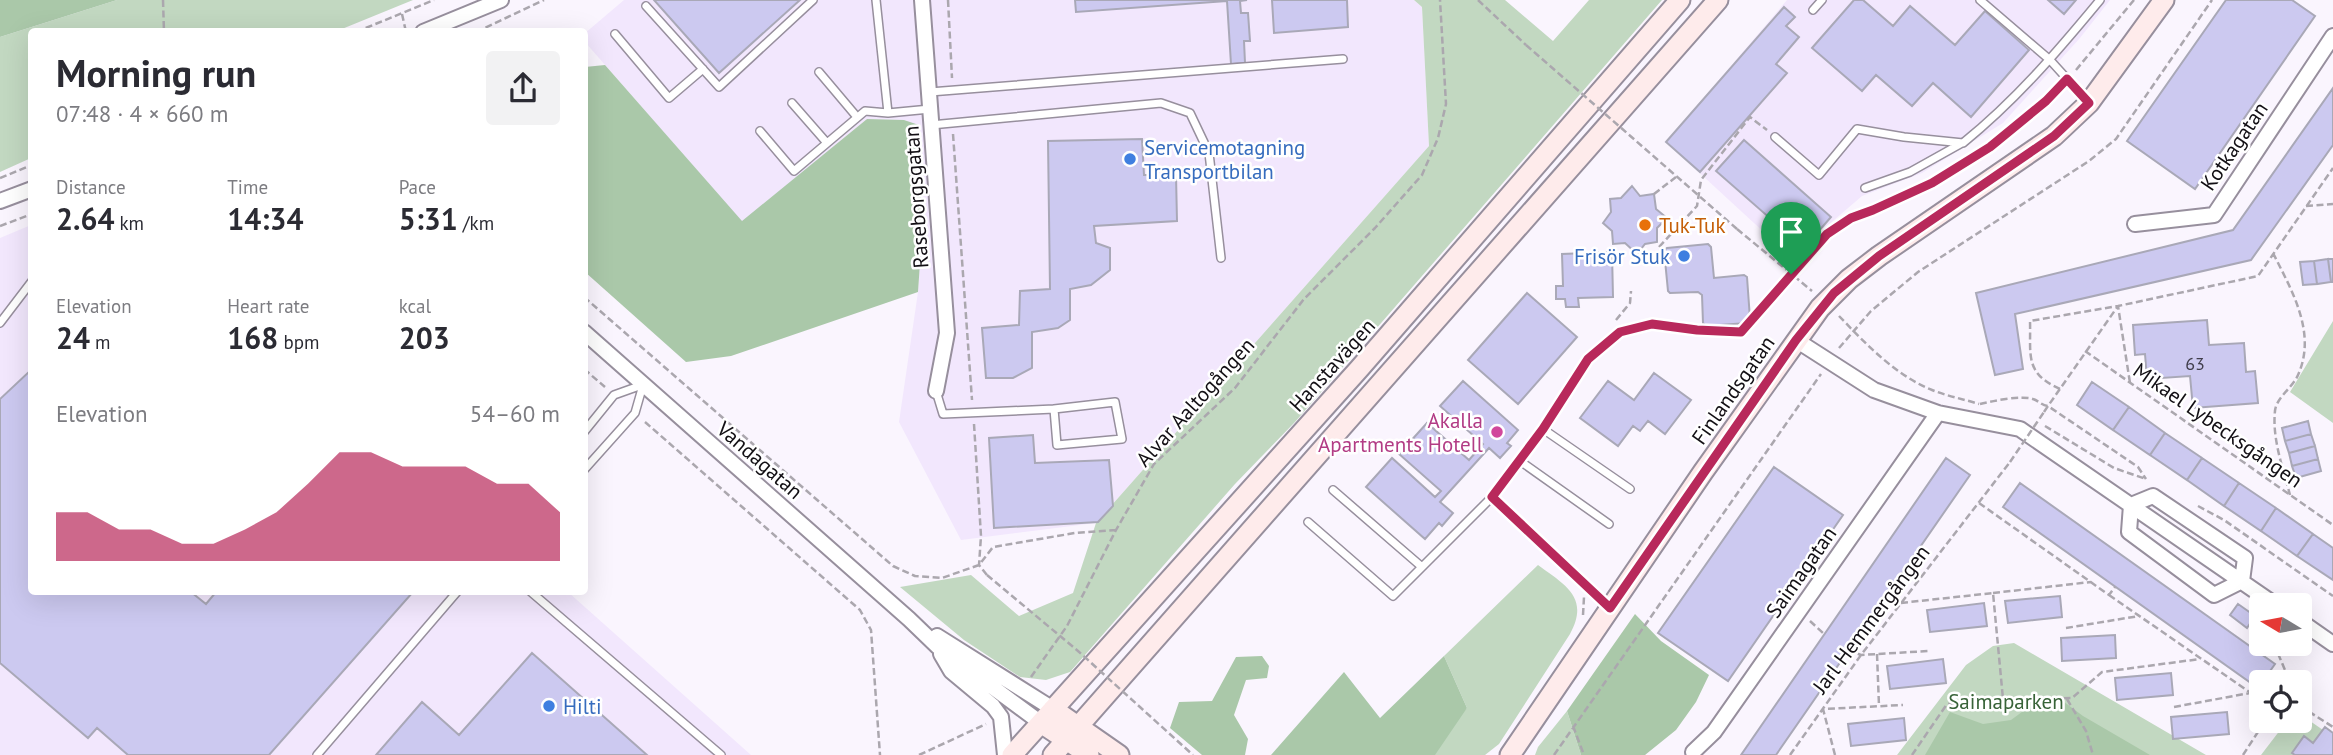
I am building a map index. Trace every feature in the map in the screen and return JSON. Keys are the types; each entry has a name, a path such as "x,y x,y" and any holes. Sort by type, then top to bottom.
{"main road":[{"name":"Hanstavägen","path":"1012,755 1359,369 1680,0"},
{"path":"1066,740 1718,0"},
{"name":"Finlandsgatan","path":"1510,755 1820,308 1849,279 1879,256 2054,136 2089,103 2164,0"},
{"path":"1047,716 1066,740 1089,755"},
{"path":"1066,740 1119,755"}],"street":[{"path":"433,28 501,0"},
{"name":"Raseborgsgatan","path":"922,0 947,333 936,391"},
{"name":"Kotkagatan","path":"2135,224 2214,215 2333,36"},
{"path":"0,201 28,190"},
{"name":"Vandagatan","path":"588,336 937,646 1047,716"},
{"path":"1796,340 1874,390 1938,413 2020,429 2258,593"},
{"name":"Saimagatan","path":"1693,752 1714,732 1938,413"},
{"path":"2131,505 2152,496 2245,558 2242,582"},
{"path":"2131,505 2129,532 2214,595 2242,582"},
{"name":"Vandagatan","path":"909,619 1022,689 1047,716"},
{"path":"2312,629 2333,644"},
{"name":"Vandagatan","path":"937,646 951,671 993,706 1001,717"},
{"path":"1001,717 1005,755"}],"lane":[{"path":"646,6 719,87 813,0"},
{"path":"876,0 888,113"},
{"path":"1813,10 1822,0"},
{"path":"1980,0 2050,60 2089,103"},
{"path":"1865,188 1910,172 1963,143 1997,115 2050,60 2100,0"},
{"path":"615,34 669,98 702,69"},
{"path":"930,92 1343,59"},
{"path":"819,72 857,117"},
{"path":"792,103 827,143"},
{"path":"931,125 1161,103 1190,113 1209,153 1221,258"},
{"path":"760,131 794,171 865,111 888,113 930,108"},
{"path":"1775,137 1819,175 1857,129 1963,143"},
{"path":"0,323 28,286"},
{"path":"1308,522 1393,596 1492,497 1543,429 1588,359 1620,332 1652,324"},
{"path":"588,427 614,395 643,385"},
{"path":"588,466 635,413 643,385"},
{"path":"936,391 943,414 1054,409 1115,402 1122,439 1057,445 1054,409"},
{"path":"1543,429 1630,489"},
{"path":"1520,461 1609,524"},
{"path":"1333,490 1422,567"},
{"path":"1492,497 1610,608"},
{"path":"317,755 454,595"},
{"path":"534,595 721,755"}],"path":[{"path":"163,0 164,28"},
{"path":"365,28 434,0"},
{"path":"484,28 544,0"},
{"path":"948,0 952,89"},
{"name":"Alvar Aaltogången","path":"1022,689 1067,626 1116,530 1154,464 1235,388 1304,299 1375,228 1422,175 1438,138 1446,104 1440,0"},
{"path":"1478,0 1676,177 1812,291"},
{"path":"1652,324 1741,332 1827,234 1851,218 1932,183 1990,147 2046,101 2134,0"},
{"path":"1839,348 1871,311 1918,272 2089,161 2116,139 2212,0"},
{"path":"401,13 405,28"},
{"path":"1659,247 1697,206 1701,180 1750,117 1775,137"},
{"path":"953,124 981,536 979,565 987,575 1078,651 1193,755"},
{"path":"0,178 28,167"},
{"path":"2060,389 2044,382 2031,366 2030,321 2118,306 2258,276 2333,168"},
{"path":"1654,194 1676,177"},
{"path":"2306,206 2333,204"},
{"path":"0,226 28,216"},
{"path":"2273,253 2297,302 2307,346 2298,377 2275,407 2275,435 2290,495"},
{"path":"1630,303 1631,291"},
{"path":"588,300 893,566 915,576 942,579 979,565 993,547 1075,533 1116,530"},
{"path":"1980,404 2032,398 2048,406 2118,306"},
{"path":"2118,306 2130,383"},
{"path":"1834,311 1905,376 1931,389 1990,407"},
{"name":"Mikael Lybecksgången","path":"2085,351 2333,525"},
{"path":"588,372 614,395"},
{"path":"1554,755 1821,374"},
{"name":"Jarl Hemmergången","path":"1790,755 1861,655 2010,462 2044,412"},
{"path":"635,413 860,610 870,630 880,755"},
{"path":"2034,421 2114,468 2146,479"},
{"path":"1979,503 2249,692"},
{"path":"1901,603 2091,582"},
{"path":"2109,595 2115,587"},
{"path":"1993,593 2003,700"},
{"path":"2066,628 2138,616"},
{"path":"1848,650 1861,655 1929,651"},
{"path":"1877,654 1879,706"},
{"path":"1912,755 1947,704 2067,699 2072,698 2102,673 2200,659"},
{"path":"2175,707 2249,693"},
{"path":"2067,699 2086,731 2093,755"},
{"path":"1835,755 1823,709 1903,705"},
{"path":"2312,714 2333,727"},
{"path":"919,755 1001,717"},
{"path":"1573,726 1584,755"},
{"path":"2243,755 2257,733"}],"shaded area":[{"path":"624,0 1414,0 1422,7 1429,146 1096,523 961,540 899,422 918,292 922,234 919,126 904,120 867,119 742,222 588,45 588,31"},
{"path":"1787,0 2110,0 2080,38 2003,123 1922,173 1862,196 1791,257 1666,142"},
{"path":"28,226 28,595 571,595 751,755 0,755 0,238"}],"green space":[{"path":"0,0 117,0 28,28 0,37"},
{"path":"117,0 413,0 344,28 28,28"},
{"path":"1414,0 1505,0 1553,41 1589,0 1662,0 1295,422 1235,484 1070,672 1046,680 1020,677 964,640 900,587 971,575 1019,616 1073,593 1096,523 1429,146 1422,7"},
{"path":"28,28 28,159 0,172 0,37"},
{"path":"605,65 742,221 867,119 904,120 919,125 922,234 918,292 731,356 686,362 588,275 588,67"},
{"path":"2333,321 2333,423 2290,392"},
{"path":"1538,565 1565,586 1576,601 1575,621 1570,634 1499,744 1485,755 1423,755 1467,708 1444,656"},
{"path":"1635,614 1661,641 1709,675 1696,702 1676,730 1645,755 1581,755 1567,711"},
{"name":"Saimaparken","path":"2014,643 2206,755 1897,755 1966,665 1993,646"},
{"path":"1262,656 1269,666 1267,678 1246,680 1234,715 1248,739 1245,755 1202,755 1170,728 1179,702 1212,701 1236,657"},
{"path":"1444,656 1467,708 1435,755 1271,755 1344,672 1380,718"},
{"path":"2060,699 2083,716 2150,755 1925,755 1950,712 1983,724 2011,720 2026,709"},
{"path":"1567,711 1581,755 1535,755 1538,747"},
{"path":"2312,722 2333,737 2333,755 2261,755 2278,733 2312,733"}],"building":[{"path":"654,0 800,0 719,73"},
{"path":"1075,0 1247,0 1240,1 1241,13 1248,13 1250,41 1244,41 1245,63 1231,64 1227,1 1076,12"},
{"path":"1272,0 1347,0 1348,27 1274,33"},
{"path":"1854,0 1863,0 1893,26 1910,6 1955,45 1985,11 2029,50 1971,117 1933,83 1912,106 1876,75 1862,91 1812,48"},
{"path":"2048,0 2076,0 2064,14"},
{"path":"2226,0 2292,0 2315,16 2195,189 2127,141"},
{"path":"1784,7 1795,17 1786,26 1799,37 1776,64 1787,73 1700,172 1666,142"},
{"path":"2333,88 2333,145 2251,260 2015,314 2023,369 1995,375 1976,293 2233,230"},
{"path":"1142,139 1144,175 1176,175 1177,221 1094,226 1096,243 1110,248 1110,270 1091,285 1070,289 1070,320 1058,328 1032,332 1032,368 1013,378 986,378 982,328 1019,325 1020,291 1050,289 1048,141"},
{"path":"1744,140 1831,217 1804,248 1716,171"},
{"path":"1632,186 1640,196 1654,194 1656,209 1667,218 1657,228 1657,242 1645,244 1637,254 1625,243 1613,244 1612,231 1603,223 1611,212 1610,199 1621,198"},
{"path":"1708,244 1711,247 1714,278 1747,277 1750,319 1747,323 1706,326 1703,323 1702,295 1698,292 1668,291 1664,250"},
{"path":"1612,252 1613,297 1578,298 1579,307 1566,307 1565,299 1556,299 1556,286 1563,286 1562,254"},
{"path":"2328,259 2333,259 2333,282 2331,282"},
{"path":"2328,259 2331,282 2317,284 2314,261"},
{"path":"2314,261 2317,284 2303,285 2300,262"},
{"path":"1527,293 1577,337 1518,404 1468,360"},
{"path":"2207,320 2209,345 2244,343 2246,372 2255,371 2258,403 2193,408 2190,376 2147,379 2145,354 2135,355 2133,325"},
{"path":"28,373 28,595 195,595 206,604 214,595 410,595 269,755 128,755 97,728 88,738 0,663 0,399"},
{"path":"1654,373 1691,400 1665,434 1648,421 1640,431 1633,426 1618,446 1580,418 1608,381 1634,400"},
{"path":"1463,381 1518,430 1507,443 1511,446 1500,458 1489,448 1440,502 1453,513 1442,526 1439,523 1425,539 1366,487 1392,458 1435,497 1441,491 1399,454 1427,423 1469,460 1483,444 1440,406"},
{"path":"2092,382 2129,407 2113,430 2077,405"},
{"path":"2129,407 2165,433 2150,455 2113,430"},
{"path":"2308,421 2311,434 2285,441 2282,428"},
{"path":"2165,433 2202,458 2187,480 2150,455"},
{"path":"2311,434 2315,446 2289,453 2285,441"},
{"path":"1033,435 1035,463 1109,460 1113,506 1098,522 994,528 989,438"},
{"path":"2315,446 2318,459 2292,466 2289,453"},
{"path":"1946,458 1970,475 1776,755 1741,755"},
{"path":"2202,458 2239,483 2224,506 2187,480"},
{"path":"2318,459 2321,471 2296,478 2292,466"},
{"path":"1774,467 1843,515 1728,681 1658,633"},
{"path":"2020,483 2249,646 2249,656 2264,656 2275,664 2271,670 2249,670 2249,682 2003,507"},
{"path":"2239,483 2276,508 2261,531 2224,506"},
{"path":"2276,508 2313,534 2297,556 2261,531"},
{"path":"2313,534 2333,548 2333,580 2297,556"},
{"path":"2060,596 2062,617 2008,623 2005,601"},
{"path":"1984,603 1987,626 1930,632 1927,610"},
{"path":"2238,604 2249,612 2249,625 2247,628 2230,615"},
{"path":"2115,635 2116,658 2062,661 2061,638"},
{"path":"532,653 647,755 376,755 422,702 459,735"},
{"path":"1943,659 1946,683 1890,689 1887,666"},
{"path":"2171,673 2173,695 2117,700 2115,678"},
{"path":"2227,712 2229,734 2173,739 2171,717"},
{"path":"1904,718 1906,740 1851,746 1848,724"},
{"path":"2325,727 2333,733 2333,755 2292,753 2304,736 2313,743"}],"place":[{"name":"Servicemotagning Transportbilan","path":"1130,159"},
{"name":"Tuk-Tuk","path":"1645,225"},
{"name":"Frisör Stuk","path":"1684,256"},
{"name":"Akalla Apartments Hotell","path":"1497,432"},
{"name":"Hilti","path":"549,706"}],"route":[{"path":"2067,79 2089,103 2054,136 1879,256 1834,293 1796,340 1610,608 1492,497 1543,429 1588,359 1620,332 1652,324 1741,332 1791,274 1827,234 1851,218 1932,183 1990,147 2046,101 2067,79"}]}
